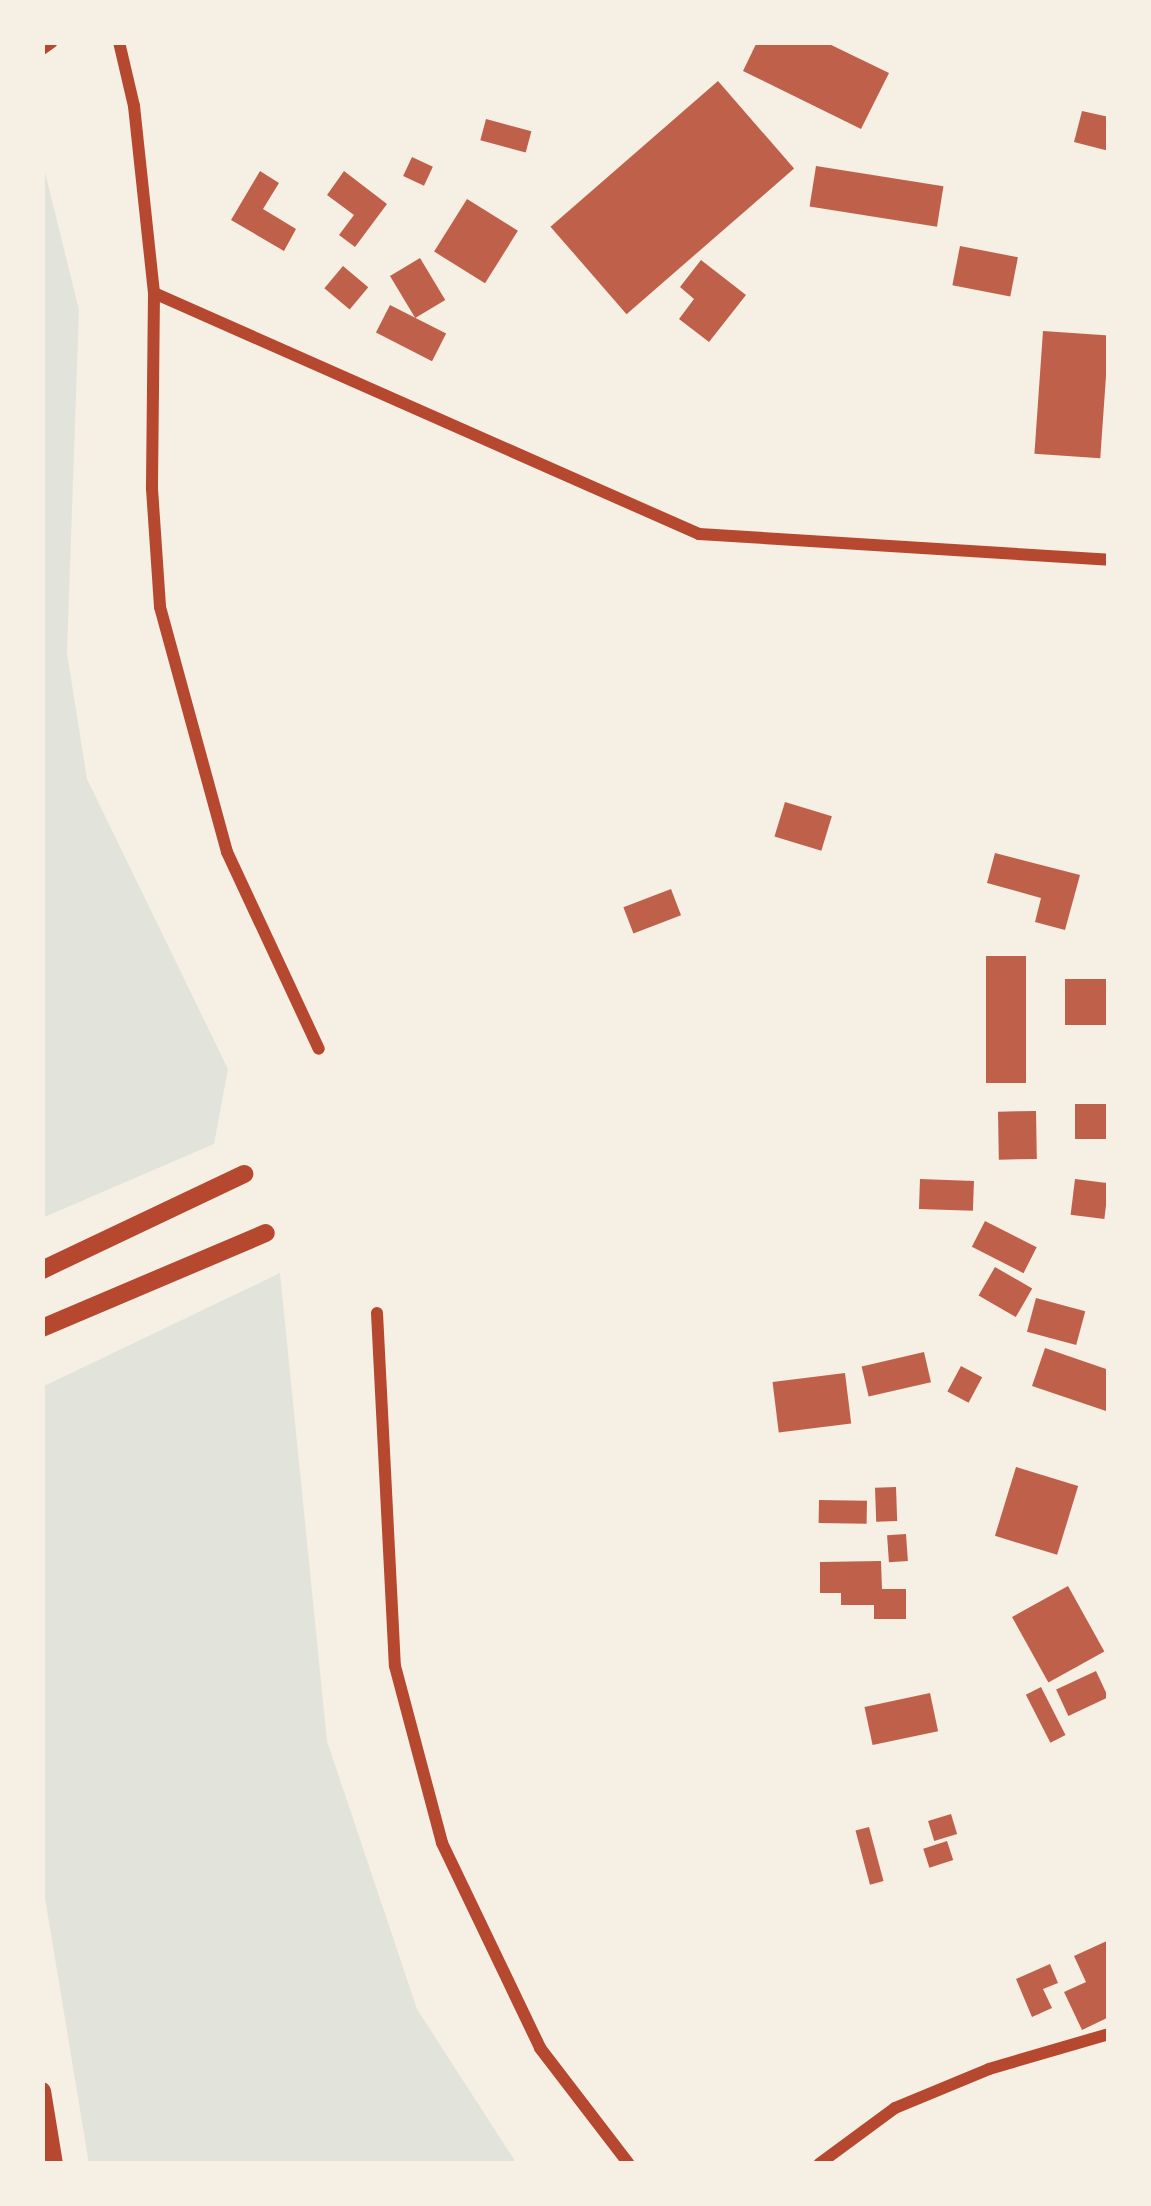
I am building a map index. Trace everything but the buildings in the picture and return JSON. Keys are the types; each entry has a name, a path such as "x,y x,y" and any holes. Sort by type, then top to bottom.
{"street":[{"path":"42,49 52,42"},
{"path":"119,42 134,106 154,292 152,489 160,607 227,852 320,1049"},
{"path":"154,292 699,534 1109,560"},
{"path":"42,1270 244,1174"},
{"path":"42,1328 266,1233"},
{"path":"377,1313 395,1666 442,1843 540,2048 629,2164"},
{"path":"819,2164 895,2108 989,2069 1109,2034"},
{"path":"42,2091 54,2164"}],"shaded area":[{"path":"42,160 79,310 67,653 87,779 228,1069 214,1144 42,1218"},
{"path":"280,1273 327,1741 417,2009 517,2164 89,2164 42,1880 42,1387"}]}
